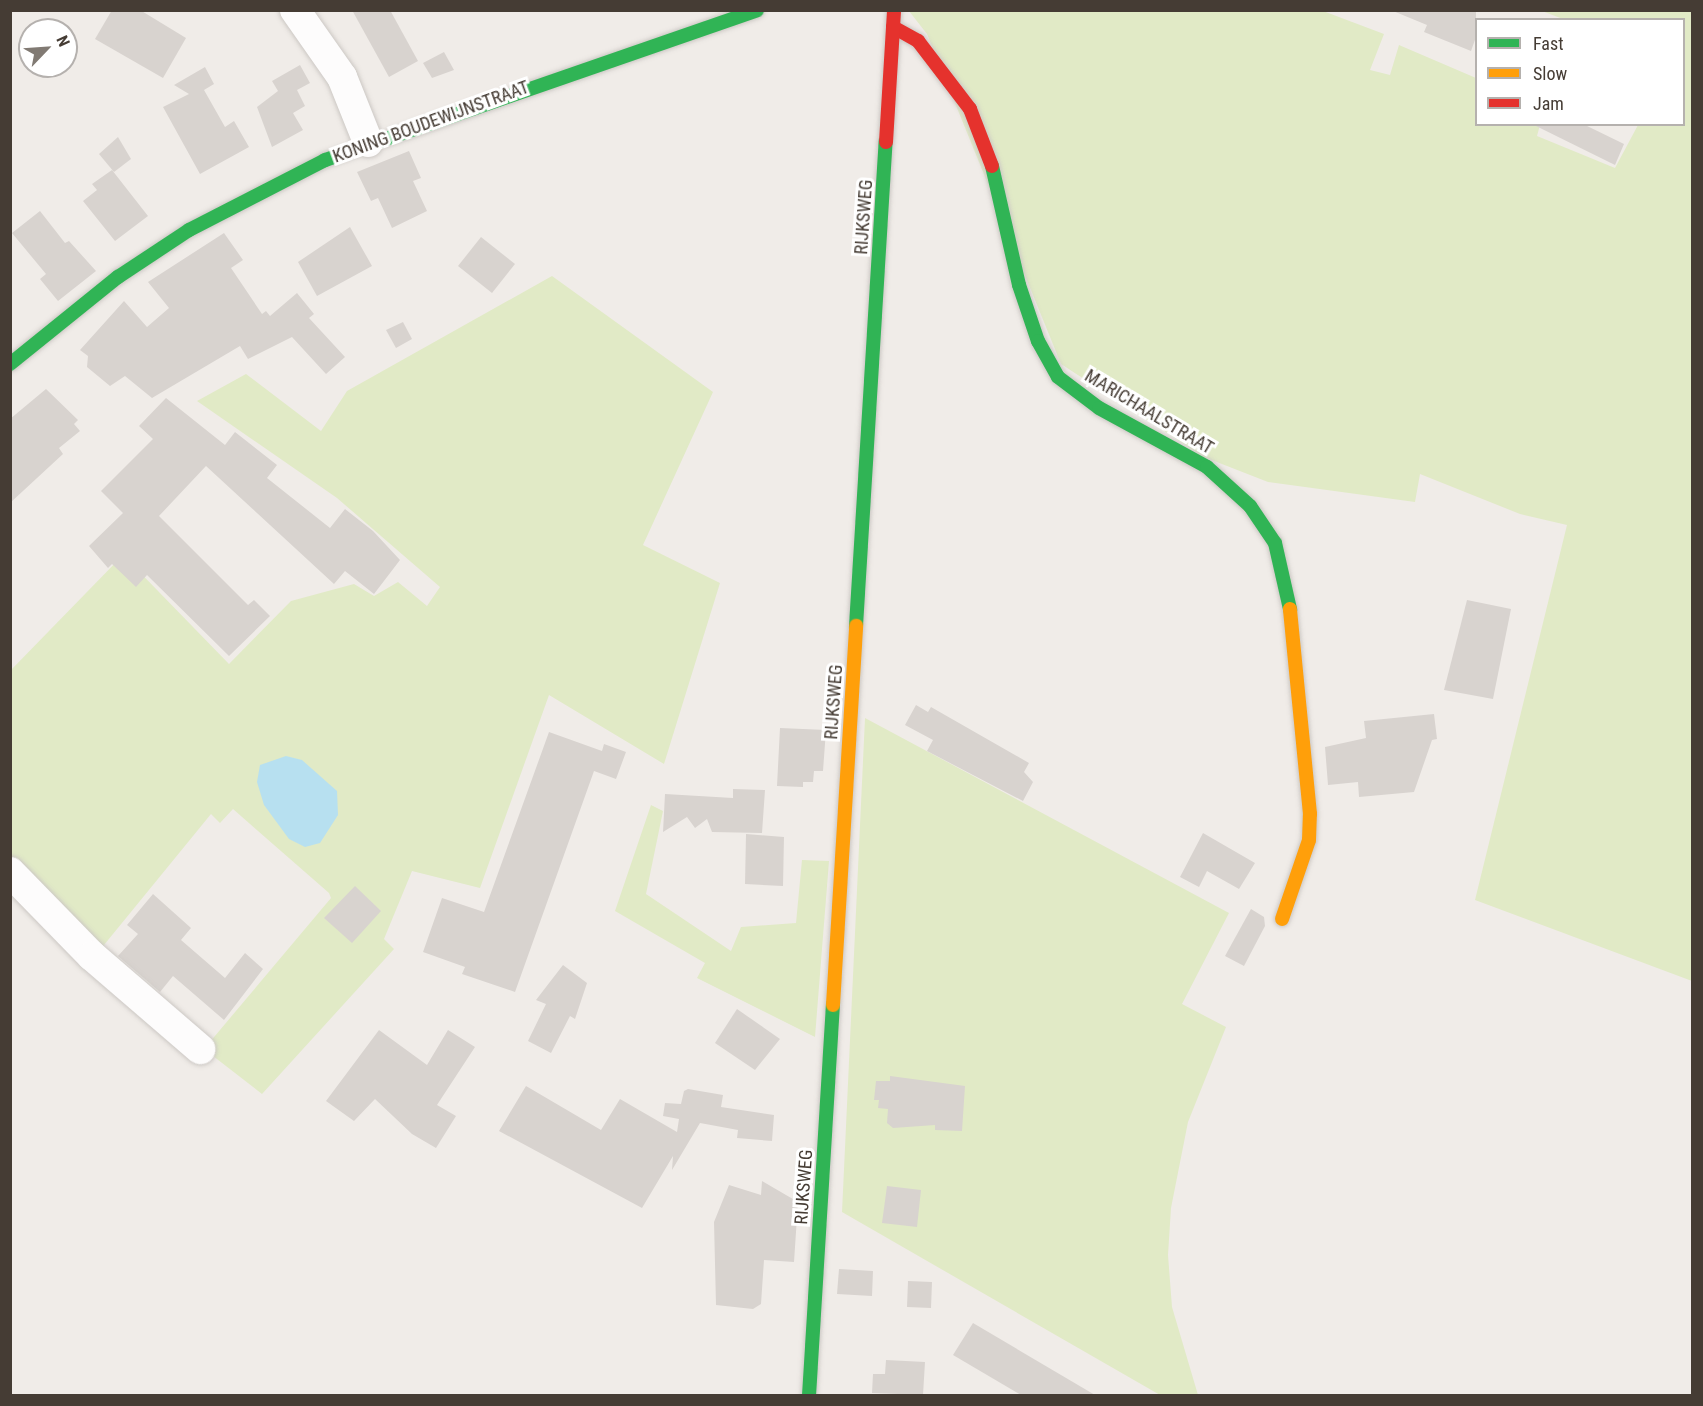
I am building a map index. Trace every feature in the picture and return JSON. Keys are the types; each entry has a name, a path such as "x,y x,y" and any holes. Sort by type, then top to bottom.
{"street":[{"path":"295,10 316,34 342,77 369,142"},
{"name":"KONING BOUDEWIJNSTRAAT","path":"10,364 118,277 189,230 369,142 757,10"},
{"name":"RIJKSWEG","path":"809,1395 894,10"},
{"name":"MARICHAALSTRAAT","path":"893,27 918,41 970,109 996,176 1019,285 1038,341 1058,377 1099,408 1207,466 1250,506 1275,543 1288,589 1310,814 1304,858 1282,919"},
{"path":"10,872 92,956 200,1048"}],"green space":[{"path":"909,11 1323,11 1384,34 1370,70 1390,75 1399,45 1475,78 1475,126 1540,126 1537,136 1615,168 1637,126 1685,126 1685,18 1560,18 1542,11 1692,11 1692,981 1475,900 1567,525 1520,514 1420,474 1415,502 1268,482 1204,457 1061,364 927,34"},
{"path":"552,276 713,392 643,545 720,583 664,764 549,695 480,888 412,871 384,939 394,949 262,1094 204,1049 331,898 329,893 233,809 220,823 211,814 95,956 11,864 11,670 123,555 229,664 291,601 354,584 374,596 398,582 427,606 440,587 337,498 197,401 246,374 321,431 347,391"},
{"path":"865,718 1229,913 1182,1004 1226,1027 1188,1122 1171,1208 1168,1255 1172,1307 1198,1395 1160,1395 842,1212"},
{"path":"651,805 663,811 646,894 731,951 741,927 796,923 802,860 829,861 815,1037 697,978 705,963 615,911"}],"water":[{"path":"286,756 302,760 337,791 338,815 320,843 305,847 289,839 264,805 257,782 260,765"}],"building":[{"path":"112,10 140,10 186,38 163,78 95,39"},
{"path":"352,10 390,10 418,61 389,77"},
{"path":"1476,10 1475,40 1471,51 1424,32 1427,25 1393,11"},
{"path":"444,52 454,70 432,78 423,63"},
{"path":"300,65 310,83 297,90 305,106 293,113 303,130 272,147 257,107 278,91 272,81"},
{"path":"205,67 214,84 204,90 225,127 234,121 249,147 200,174 163,107 189,94 174,85"},
{"path":"1536,126 1587,126 1624,144 1615,165"},
{"path":"118,137 131,159 114,172 99,154"},
{"path":"409,151 421,178 413,181 427,211 392,228 378,198 371,201 357,172"},
{"path":"112,170 148,216 115,241 83,201 97,190 92,184"},
{"path":"40,211 65,243 69,241 96,271 58,301 40,279 46,274 12,233"},
{"path":"350,227 372,266 317,296 298,262"},
{"path":"224,233 243,260 231,268 262,314 266,311 270,316 297,293 314,314 309,318 345,357 326,374 292,337 248,359 240,346 152,398 125,376 110,386 87,367 88,356 80,350 124,301 147,327 169,308 148,282"},
{"path":"481,237 515,264 492,293 458,266"},
{"path":"403,322 412,339 396,348 386,330"},
{"path":"46,389 78,420 74,424 80,431 59,448 63,454 10,503 10,419"},
{"path":"166,398 225,445 235,432 277,465 267,478 330,528 345,509 373,531 400,560 374,594 345,571 334,584 206,466 159,516 248,605 254,600 270,616 229,656 147,575 136,587 112,564 108,568 89,546 123,513 101,491 153,439 139,426"},
{"path":"1467,600 1511,609 1493,699 1444,690"},
{"path":"916,705 928,712 931,707 1029,763 1024,772 1033,782 1023,801 927,751 933,740 905,725"},
{"path":"1434,714 1437,739 1432,740 1414,792 1359,797 1358,782 1328,785 1325,747 1366,738 1364,721"},
{"path":"780,728 826,730 823,771 814,771 813,782 803,782 803,787 777,786"},
{"path":"549,732 602,751 604,744 626,752 616,779 594,771 515,992 462,974 465,967 423,952 442,898 484,912"},
{"path":"733,789 765,790 762,833 712,832 707,819 695,828 687,817 663,832 665,794 733,798"},
{"path":"1203,833 1255,863 1239,889 1207,871 1199,887 1180,877"},
{"path":"746,834 784,837 783,886 745,884"},
{"path":"355,886 381,911 352,943 324,918"},
{"path":"153,894 191,928 181,940 225,978 245,953 263,969 224,1020 173,976 160,992 118,956 138,934 127,925"},
{"path":"1251,909 1264,917 1265,926 1244,966 1225,956"},
{"path":"563,965 587,983 575,1019 570,1016 551,1053 528,1041 546,1004 536,1000"},
{"path":"737,1009 780,1039 755,1070 715,1043"},
{"path":"379,1030 427,1065 448,1030 475,1047 437,1105 456,1116 436,1148 412,1134 375,1099 354,1121 326,1101"},
{"path":"890,1076 965,1086 962,1131 935,1130 935,1125 893,1128 887,1123 888,1109 878,1108 879,1100 874,1100 876,1081 890,1081"},
{"path":"526,1086 601,1130 620,1099 677,1132 679,1119 663,1116 665,1103 681,1104 684,1091 688,1089 723,1095 721,1107 774,1115 772,1141 737,1138 738,1130 700,1123 672,1170 673,1156 642,1208 499,1131"},
{"path":"762,1181 798,1202 794,1262 764,1260 761,1304 753,1309 716,1305 714,1222 729,1185 761,1195"},
{"path":"887,1186 921,1190 917,1227 882,1223"},
{"path":"839,1269 873,1271 872,1296 837,1294"},
{"path":"908,1281 932,1282 931,1308 907,1307"},
{"path":"973,1323 1095,1395 1021,1395 953,1355"},
{"path":"886,1360 925,1362 923,1395 872,1393 873,1374 885,1374"}],"traffic: fast":[{"path":"10,364 118,277 189,230 325,160 757,10"},
{"path":"856,626 886,142"},
{"path":"992,166 1019,285 1038,341 1058,377 1099,408 1207,467 1250,506 1275,543 1290,609"},
{"path":"809,1396 833,1005"}],"traffic: slow":[{"path":"1282,919 1309,840 1310,814 1290,609"},
{"path":"833,1005 856,626"}],"traffic: jam":[{"path":"886,142 894,10"},
{"path":"893,27 918,41 970,109 992,166"}]}
